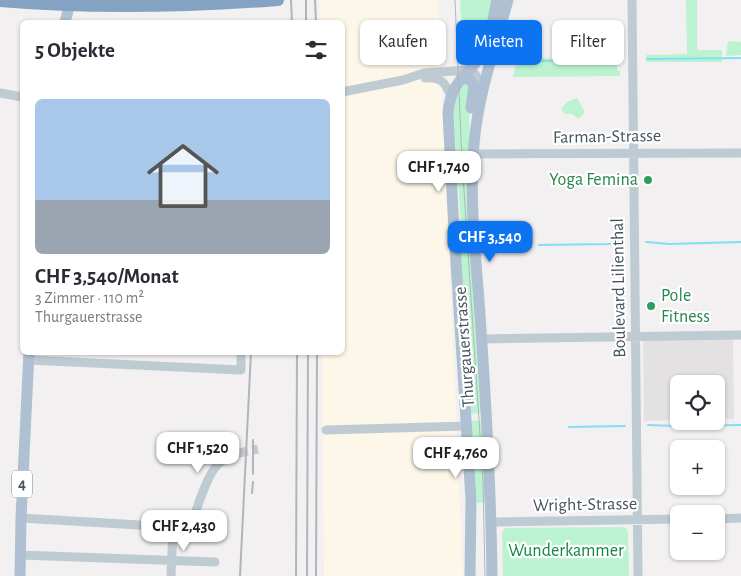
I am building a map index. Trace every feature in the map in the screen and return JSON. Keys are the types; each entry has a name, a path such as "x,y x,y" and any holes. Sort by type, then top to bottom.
{"highway":[{"path":"0,1 140,6 278,0"}],"main road":[{"path":"66,18 72,0"},
{"name":"Thurgauerstrasse","path":"470,576 471,499 448,113 450,96 464,74 479,58 486,45 496,0"},
{"name":"Thurgauerstrasse","path":"492,576 492,504 474,229 473,154 482,91 508,0"},
{"path":"464,74 474,85 471,108 475,134"},
{"path":"454,224 459,231 466,235 474,229"},
{"name":"4","path":"20,576 29,356"},
{"path":"471,499 481,511 488,509 492,504"}],"street":[{"name":"Boulevard Lilienthal","path":"632,0 638,576"},
{"path":"345,91 403,80 424,73 464,74"},
{"path":"403,80 436,78 445,84 450,96"},
{"path":"0,93 20,97"},
{"name":"Farman-Strasse","path":"473,154 741,152"},
{"path":"481,339 741,336"},
{"path":"29,356 240,370 242,355"},
{"path":"326,430 466,426"},
{"path":"21,518 173,526 189,521 194,515 207,482 218,463 226,457 239,453"},
{"path":"725,519 741,518"},
{"name":"Wright-Strasse","path":"492,522 670,519"},
{"path":"171,576 173,526"},
{"path":"20,555 215,562"}],"shaded area":[{"path":"319,0 438,0 439,20 360,20 360,65 441,65 463,576 324,576 322,355 345,355 345,20 319,20"},
{"path":"733,339 734,419 725,419 725,375 670,375 670,420 644,421 643,340"}],"green space":[{"path":"460,0 493,0 488,20 461,20"},
{"path":"686,0 697,0 697,50 722,50 722,62 646,62 646,55 687,54"},
{"path":"728,41 741,42 741,55 726,56"},
{"path":"542,58 552,58 552,65 617,65 620,76 513,77 516,65 542,65"},
{"path":"469,82 471,226 461,227 453,105 462,83"},
{"path":"577,98 585,112 578,119 572,114 565,114 561,109 567,102"},
{"path":"472,246 483,413 469,414 459,247"},
{"path":"483,420 488,502 477,503 470,421"},
{"name":"Wunderkammer","path":"623,527 627,529 628,533 629,576 503,576 502,532 505,528"}],"waterway":[{"path":"647,59 741,58"},
{"path":"542,61 552,61"},
{"path":"539,245 623,242"},
{"path":"646,242 669,244 741,242"},
{"path":"648,425 741,425"},
{"path":"569,427 625,426"}],"tunnel":[{"path":"239,453 258,449"}],"tram line":[{"path":"455,0 462,160 483,481 485,576"}],"railway":[{"path":"291,0 292,20"},
{"path":"306,0 306,20"},
{"path":"315,0 316,20"},
{"path":"240,576 251,355"},
{"path":"296,576 297,355"},
{"path":"307,576 308,355"},
{"path":"316,576 317,355"},
{"path":"253,440 253,474"},
{"path":"252,493 253,482"}],"place":[{"name":"Yoga Femina","path":"648,180"},
{"name":"Pole Fitness","path":"651,306"}]}
